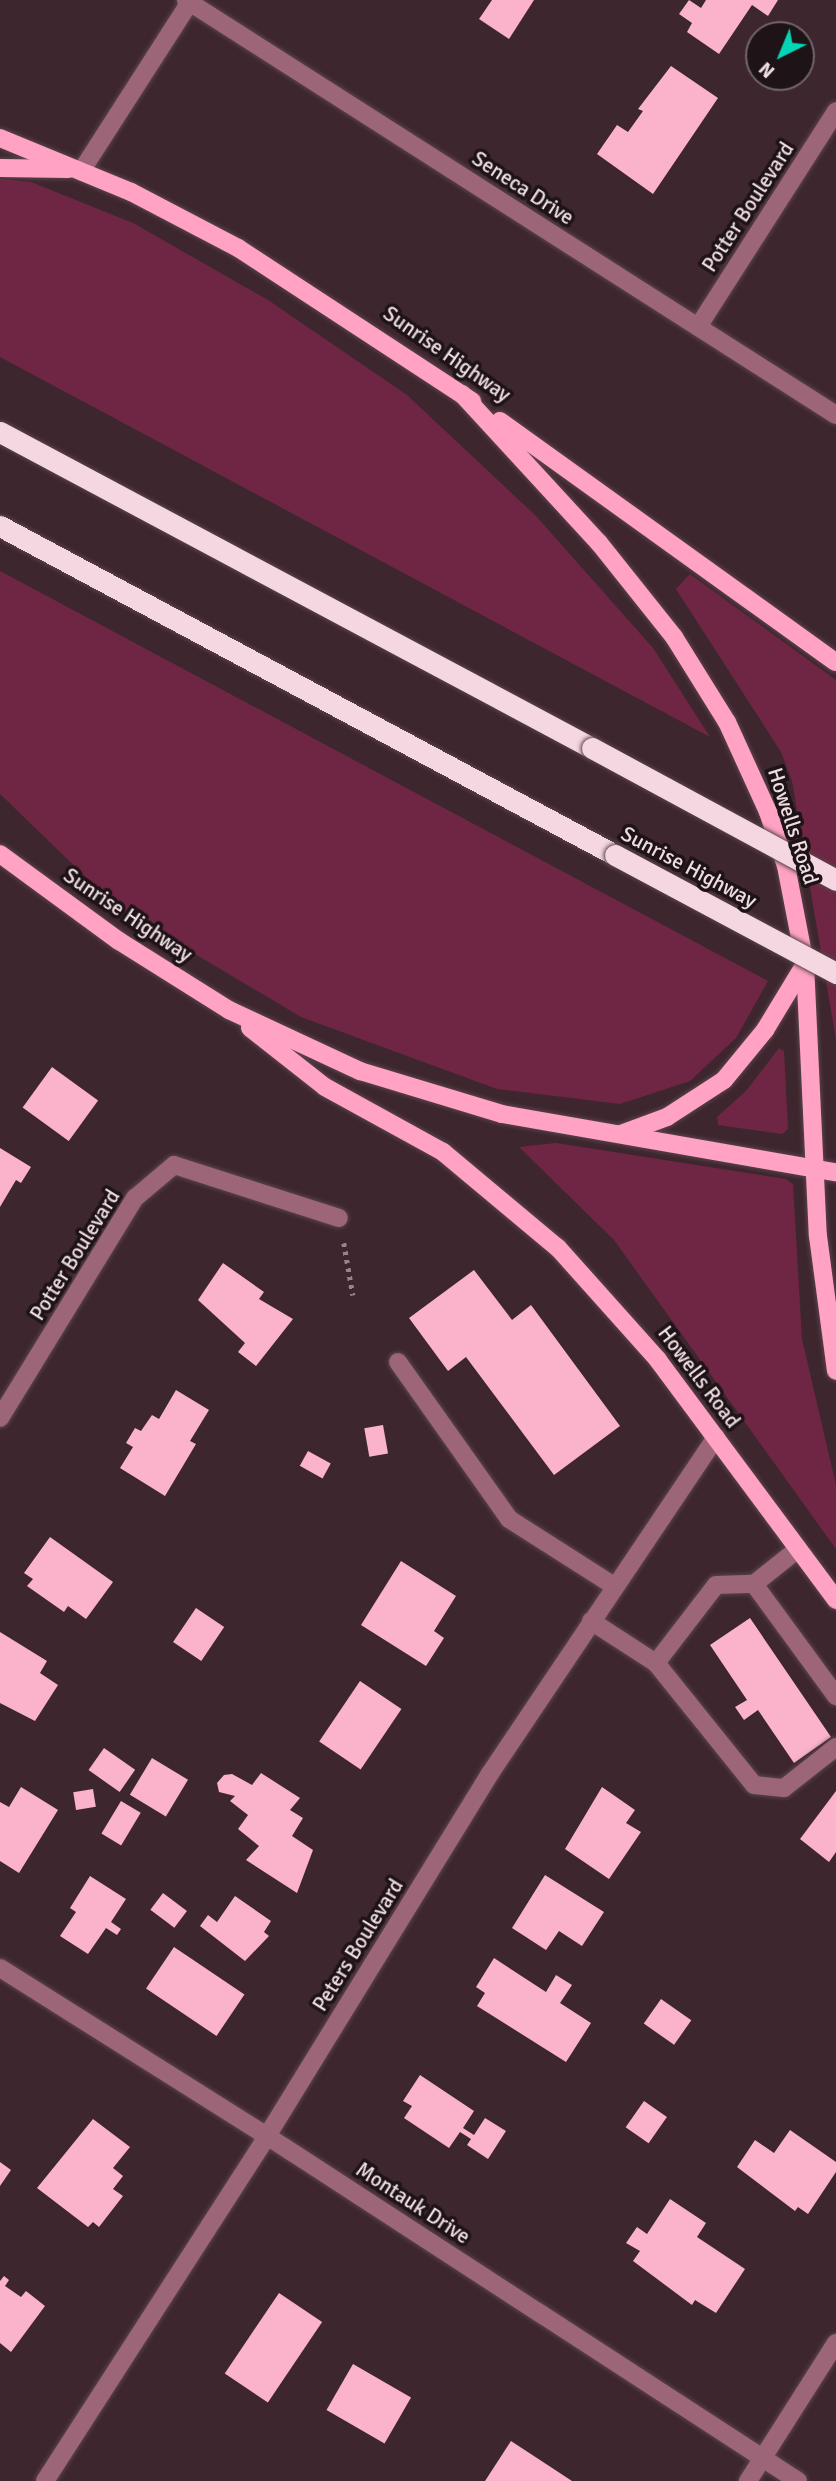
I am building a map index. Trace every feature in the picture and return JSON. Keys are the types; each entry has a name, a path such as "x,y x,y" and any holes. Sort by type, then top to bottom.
{"highway":[{"path":"0,432 836,880"},
{"name":"Sunrise Highway","path":"0,526 836,973"}],"main road":[{"name":"Sunrise Highway","path":"0,138 82,170 187,219 287,276 462,394 836,662"},
{"path":"0,168 82,170"},
{"name":"Howells Road","path":"462,394 599,543 703,681 739,745 768,812 786,866 805,964 814,1169 826,1314 836,1371"},
{"name":"Sunrise Highway","path":"1,855 119,941 229,1010 340,1063 406,1087 502,1114 836,1172"},
{"path":"619,1135 667,1117 724,1080 765,1030 805,964"},
{"name":"Howells Road","path":"229,1010 307,1075 419,1135 494,1190 612,1304 716,1437 836,1601"}],"street":[{"path":"82,170 189,1"},
{"name":"Seneca Drive","path":"189,1 836,415"},
{"name":"Potter Boulevard","path":"698,327 836,111"},
{"name":"Potter Boulevard","path":"0,1418 135,1198 174,1165 339,1218"},
{"path":"398,1362 509,1519 614,1586"},
{"name":"Peters Boulevard","path":"45,2481 267,2136 489,1775 716,1437"},
{"path":"656,1663 716,1585 754,1584 798,1549"},
{"path":"754,1584 836,1696"},
{"path":"591,1621 656,1663 754,1785 784,1788 836,1747"},
{"name":"Montauk Drive","path":"0,1968 267,2136 798,2481"},
{"path":"748,2481 836,2343"}],"path":[{"path":"339,1218 353,1295"}],"shaded area":[{"path":"0,179 31,182 133,223 268,300 407,395 536,516 653,648 710,737 0,357"},
{"path":"0,571 768,981 736,1038 690,1081 620,1104 497,1089 301,1017 119,909 0,794"},
{"path":"690,574 836,680 836,1040 792,781 781,752 676,589"},
{"path":"779,1048 784,1051 788,1129 782,1134 718,1125 717,1117 746,1091"},
{"path":"556,1143 786,1179 793,1184 802,1339 836,1485 836,1549 614,1240 519,1147"}],"building":[{"path":"492,0 534,0 509,39 479,19"},
{"path":"689,0 701,8 706,0 778,0 768,16 752,5 719,54 687,32 692,23 679,14"},
{"path":"671,66 718,98 653,194 597,154 617,125 628,132 643,111 638,109"},
{"path":"52,1067 98,1101 69,1141 23,1107"},
{"path":"0,1148 31,1167 21,1183 16,1180 0,1207"},
{"path":"223,1263 264,1292 259,1299 293,1319 256,1366 238,1352 245,1343 198,1300"},
{"path":"474,1270 512,1320 531,1305 620,1426 554,1475 466,1357 448,1371 409,1318"},
{"path":"176,1390 209,1410 190,1441 196,1444 165,1496 120,1468 133,1447 126,1443 135,1428 141,1431 152,1415 159,1419"},
{"path":"383,1425 388,1454 369,1457 364,1428"},
{"path":"308,1451 331,1464 322,1478 300,1466"},
{"path":"50,1537 113,1582 86,1619 68,1606 64,1612 27,1586 33,1579 24,1573"},
{"path":"401,1561 456,1596 434,1631 444,1638 426,1666 361,1625"},
{"path":"196,1608 224,1627 201,1661 173,1642"},
{"path":"750,1618 831,1737 794,1763 758,1710 744,1720 735,1707 747,1700 710,1645"},
{"path":"0,1632 47,1661 40,1673 58,1685 35,1721 0,1703"},
{"path":"360,1681 401,1709 361,1769 319,1742"},
{"path":"104,1748 135,1770 120,1792 89,1770"},
{"path":"152,1758 188,1780 166,1816 130,1795"},
{"path":"261,1773 300,1798 290,1810 303,1818 292,1836 313,1850 297,1893 246,1860 259,1846 238,1829 248,1815 230,1801 235,1796 219,1792 217,1783 224,1775 232,1774 252,1785"},
{"path":"21,1787 58,1810 19,1873 0,1861 0,1802 9,1807"},
{"path":"602,1787 635,1810 626,1823 641,1832 609,1879 565,1849"},
{"path":"93,1789 96,1807 76,1810 73,1792"},
{"path":"836,1791 836,1852 829,1862 800,1839"},
{"path":"121,1801 141,1813 121,1845 101,1834"},
{"path":"545,1875 604,1912 582,1946 559,1931 546,1950 512,1928"},
{"path":"90,1876 126,1899 111,1922 121,1929 117,1935 106,1928 88,1954 60,1936 76,1912 70,1908"},
{"path":"163,1893 187,1911 174,1928 150,1910"},
{"path":"235,1896 271,1921 264,1932 269,1936 245,1961 200,1926 208,1915 217,1922"},
{"path":"174,1947 244,1995 217,2036 146,1988"},
{"path":"494,1958 546,1992 556,1975 572,1985 560,2003 591,2023 566,2062 477,2006 485,1993 476,1987"},
{"path":"661,1999 691,2020 674,2045 644,2024"},
{"path":"420,2075 474,2111 463,2128 474,2135 485,2118 506,2131 488,2159 467,2145 471,2139 460,2132 449,2148 404,2118 412,2106 403,2101"},
{"path":"644,2101 667,2117 649,2143 626,2127"},
{"path":"93,2119 130,2147 113,2168 123,2176 113,2189 123,2196 99,2227 93,2222 88,2227 37,2188"},
{"path":"790,2130 836,2162 836,2172 808,2214 798,2207 795,2211 737,2167 755,2140 774,2153"},
{"path":"0,2162 11,2170 0,2186"},
{"path":"670,2199 706,2223 697,2237 745,2269 716,2313 695,2300 692,2305 633,2261 640,2251 626,2243 637,2227 647,2234"},
{"path":"4,2276 9,2280 5,2286 21,2297 26,2291 45,2306 11,2352 0,2343 0,2281"},
{"path":"279,2293 322,2322 268,2402 225,2373"},
{"path":"353,2364 411,2398 385,2443 326,2410"},
{"path":"511,2441 572,2481 485,2481"}]}
